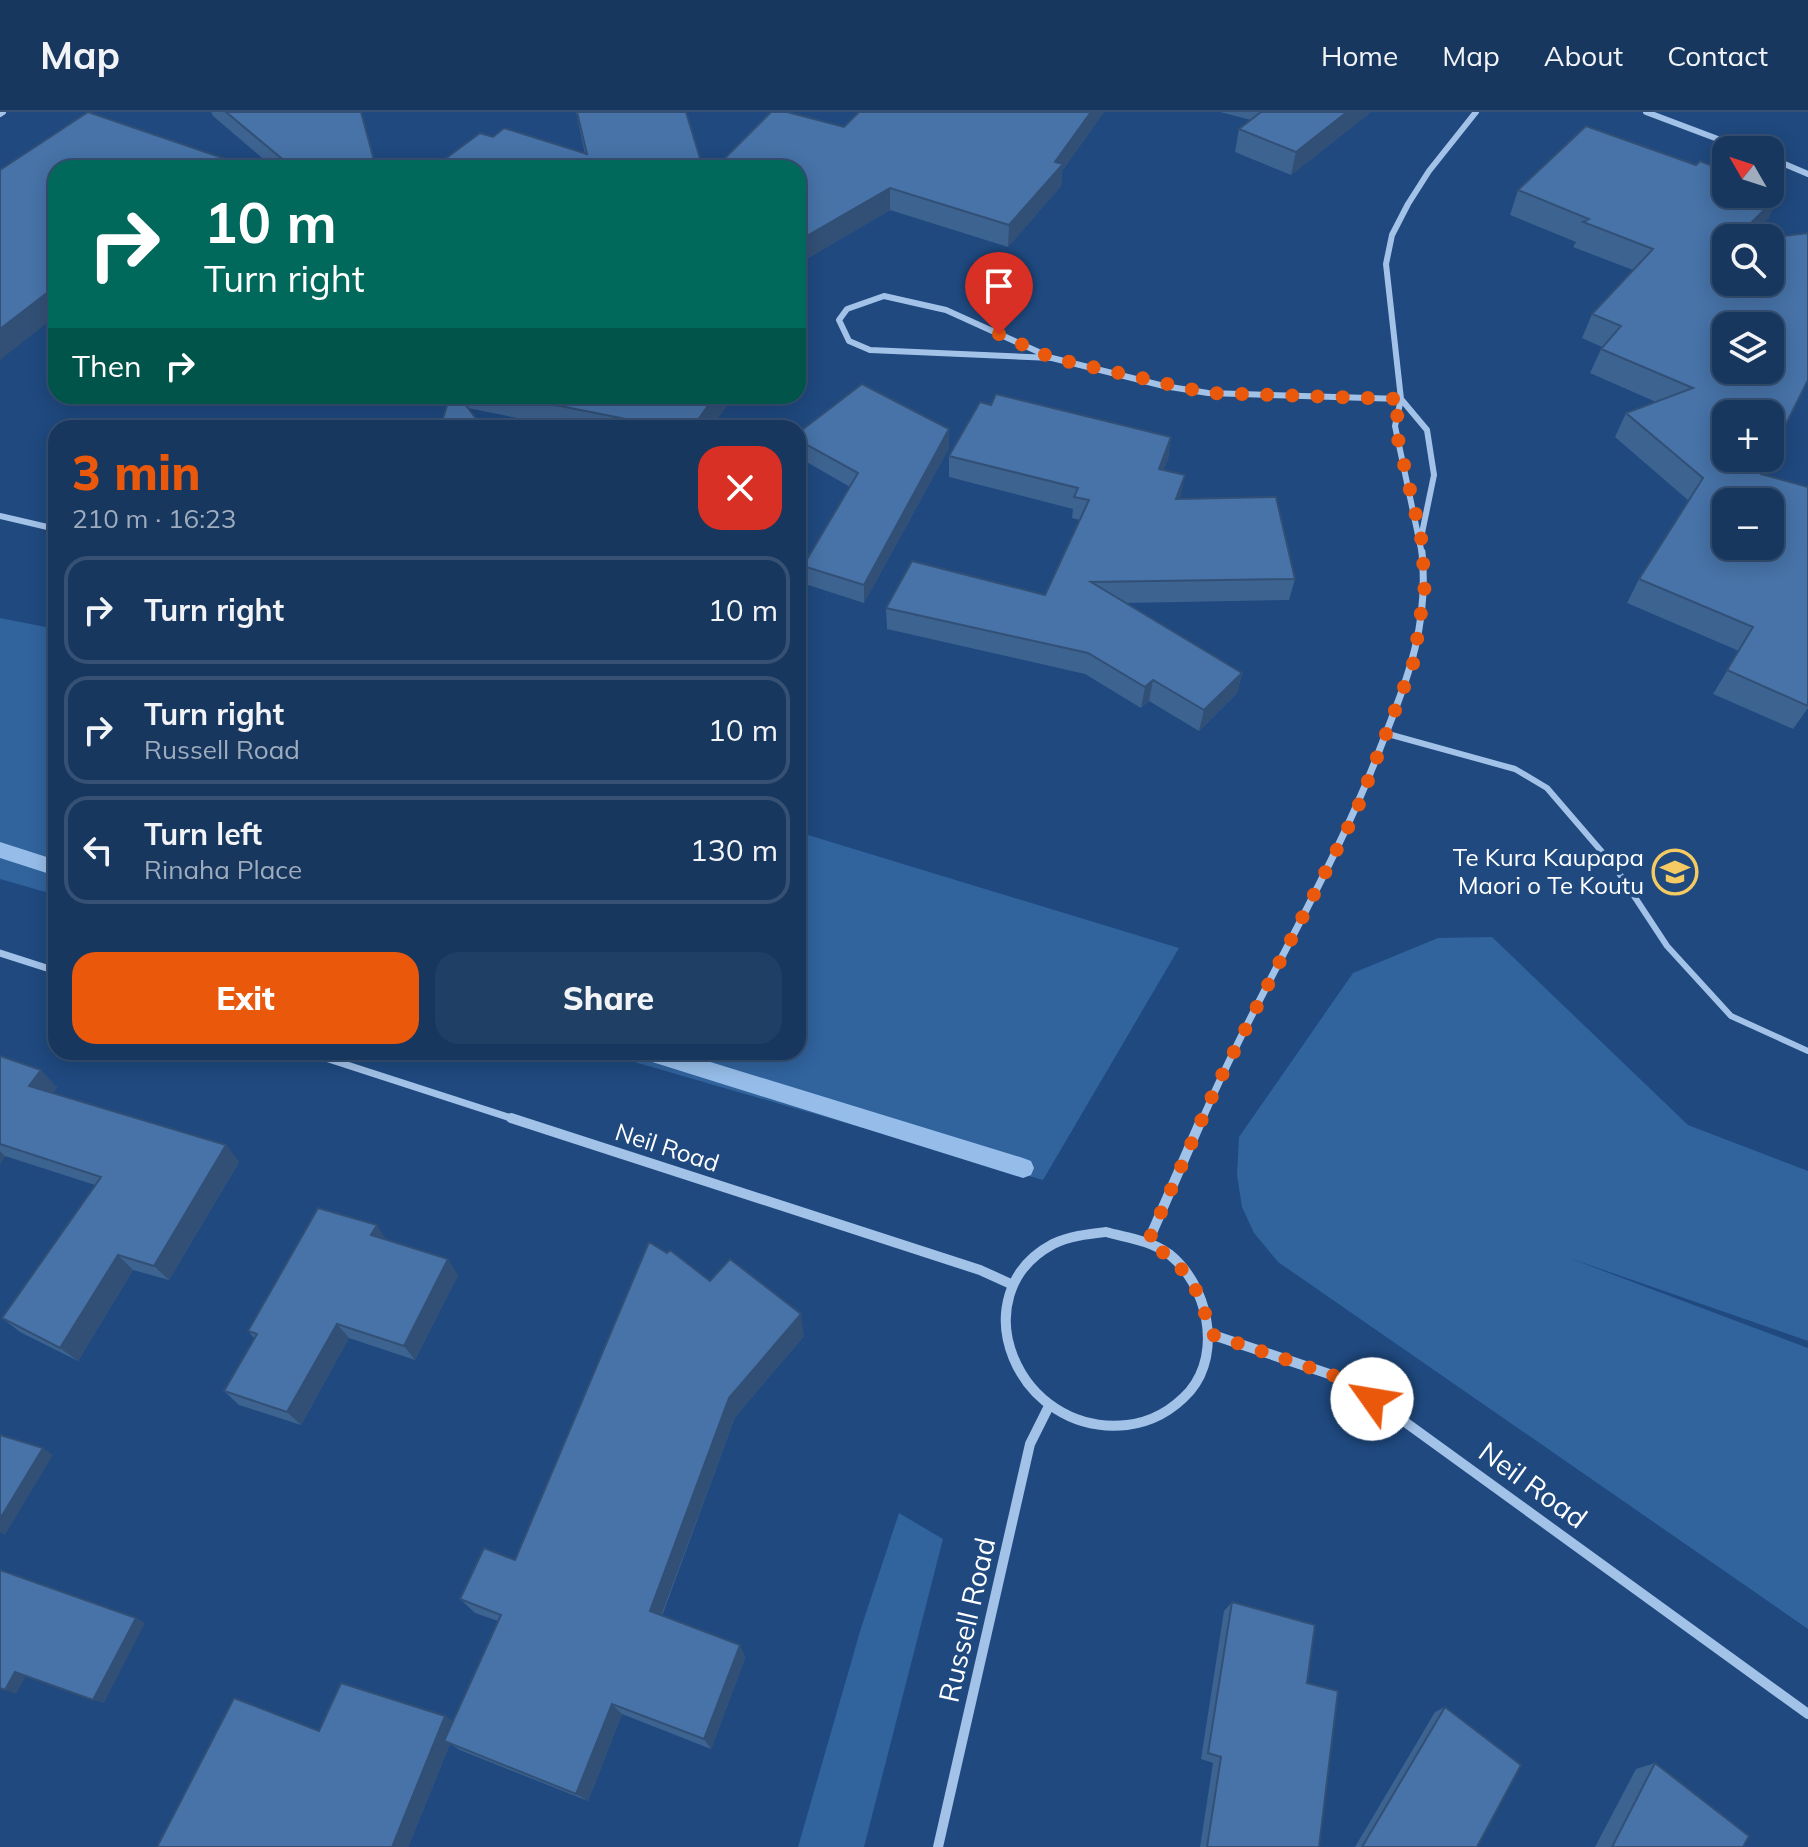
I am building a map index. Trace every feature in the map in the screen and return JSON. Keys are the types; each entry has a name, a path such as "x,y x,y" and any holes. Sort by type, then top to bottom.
{"street":[{"path":"1148,1242 1217,1085 1356,812 1414,661 1425,585 1421,537 1395,426 1401,399 1387,295 1386,264 1392,235 1429,171 1476,112"},
{"path":"1646,112 1712,137"},
{"path":"1784,164 1808,174"},
{"path":"1052,358 946,310 884,296 847,309 839,320 841,334 851,344 870,350 1052,358 1208,393 1401,399 1427,430 1434,475 1421,537"},
{"path":"0,516 48,527"},
{"path":"0,953 48,968"},
{"name":"Neil Road","path":"332,1060 980,1270 1013,1285"},
{"path":"1106,1232 1148,1242 1188,1275 1204,1303 1210,1334 1204,1368 1185,1398 1157,1419 1121,1428 1082,1423 1049,1406 1024,1381 1010,1349 1005,1316 1013,1285 1029,1262 1051,1245 1078,1235 1106,1232"},
{"name":"Neil Road","path":"1210,1334 1347,1380 1808,1714"},
{"name":"Russell Road","path":"938,1847 1030,1444 1049,1406"}],"lane":[{"path":"1388,734 1515,769 1547,788 1615,867 1667,946 1731,1016 1808,1051"}],"shaded area":[{"path":"0,618 48,627 48,893 0,879"},
{"path":"806,834 1179,948 1043,1180 628,1060 806,1060"},
{"path":"1492,937 1688,1125 1808,1171 1808,1341 1569,1258 1808,1348 1808,1629 1278,1262 1254,1233 1242,1207 1237,1175 1239,1137 1353,973 1438,938"},
{"path":"899,1513 943,1539 864,1847 798,1847 861,1628"}],"building":[{"path":"88,112 229,160 48,160 48,292 0,329 0,170"},
{"path":"226,112 361,112 374,160 283,160"},
{"path":"577,112 686,112 701,160 444,160 480,133 493,137 504,128 587,154"},
{"path":"771,112 787,112 844,127 859,112 1091,112 1055,162 1063,164 1009,225 890,188 806,236 806,160 723,160"},
{"path":"1261,112 1347,112 1296,152 1239,129"},
{"path":"1586,126 1696,165 1700,161 1712,166 1712,208 1766,208 1750,224 1712,224 1712,296 1784,296 1784,236 1808,233 1808,380 1784,428 1784,400 1712,400 1712,472 1762,472 1808,487 1808,706 1727,670 1753,627 1639,579 1703,478 1626,413 1693,388 1601,349 1621,326 1592,314 1653,249 1583,222 1589,219 1518,190"},
{"path":"862,384 949,429 864,585 806,567 806,561 858,473 806,444 806,427"},
{"path":"996,394 1171,437 1159,469 1185,475 1176,499 1276,497 1295,579 1091,582 1242,673 1204,710 1153,680 1145,687 1088,653 886,608 912,561 1045,595 1089,500 1074,497 1078,488 949,456 980,402 991,405"},
{"path":"448,404 465,404 477,420 442,420"},
{"path":"550,404 709,404 698,420 631,420"},
{"path":"0,1056 41,1070 29,1086 226,1145 154,1266 118,1255 60,1348 2,1318 101,1177 0,1144"},
{"path":"318,1208 377,1225 371,1235 448,1259 404,1346 337,1324 287,1412 224,1391 257,1334 248,1331"},
{"path":"649,1242 667,1253 670,1250 710,1281 730,1259 801,1314 729,1398 650,1611 740,1645 704,1739 612,1704 576,1794 444,1741 501,1615 460,1599 484,1548 515,1560"},
{"path":"0,1435 43,1448 0,1519"},
{"path":"0,1570 136,1618 93,1700 15,1672 5,1690 0,1688"},
{"path":"1232,1602 1315,1625 1307,1683 1338,1691 1319,1847 1207,1847 1221,1757 1208,1753"},
{"path":"341,1683 445,1716 392,1847 157,1847 234,1698 319,1731"},
{"path":"1445,1707 1521,1765 1477,1847 1362,1847"},
{"path":"1655,1763 1749,1836 1743,1847 1612,1847"}],"waterway":[{"path":"0,850 48,865"},
{"path":"675,1060 1023,1168"}],"place":[{"name":"Te Kura Kaupapa Maori o Te Koutu","path":"1675,872"}],"route":[{"path":"999,334 1052,358 1164,386 1262,397 1401,399 1395,426 1421,537 1425,585 1414,661 1356,812 1217,1085 1148,1242 1188,1275 1204,1303 1210,1334 1347,1380 1372,1399"}]}
